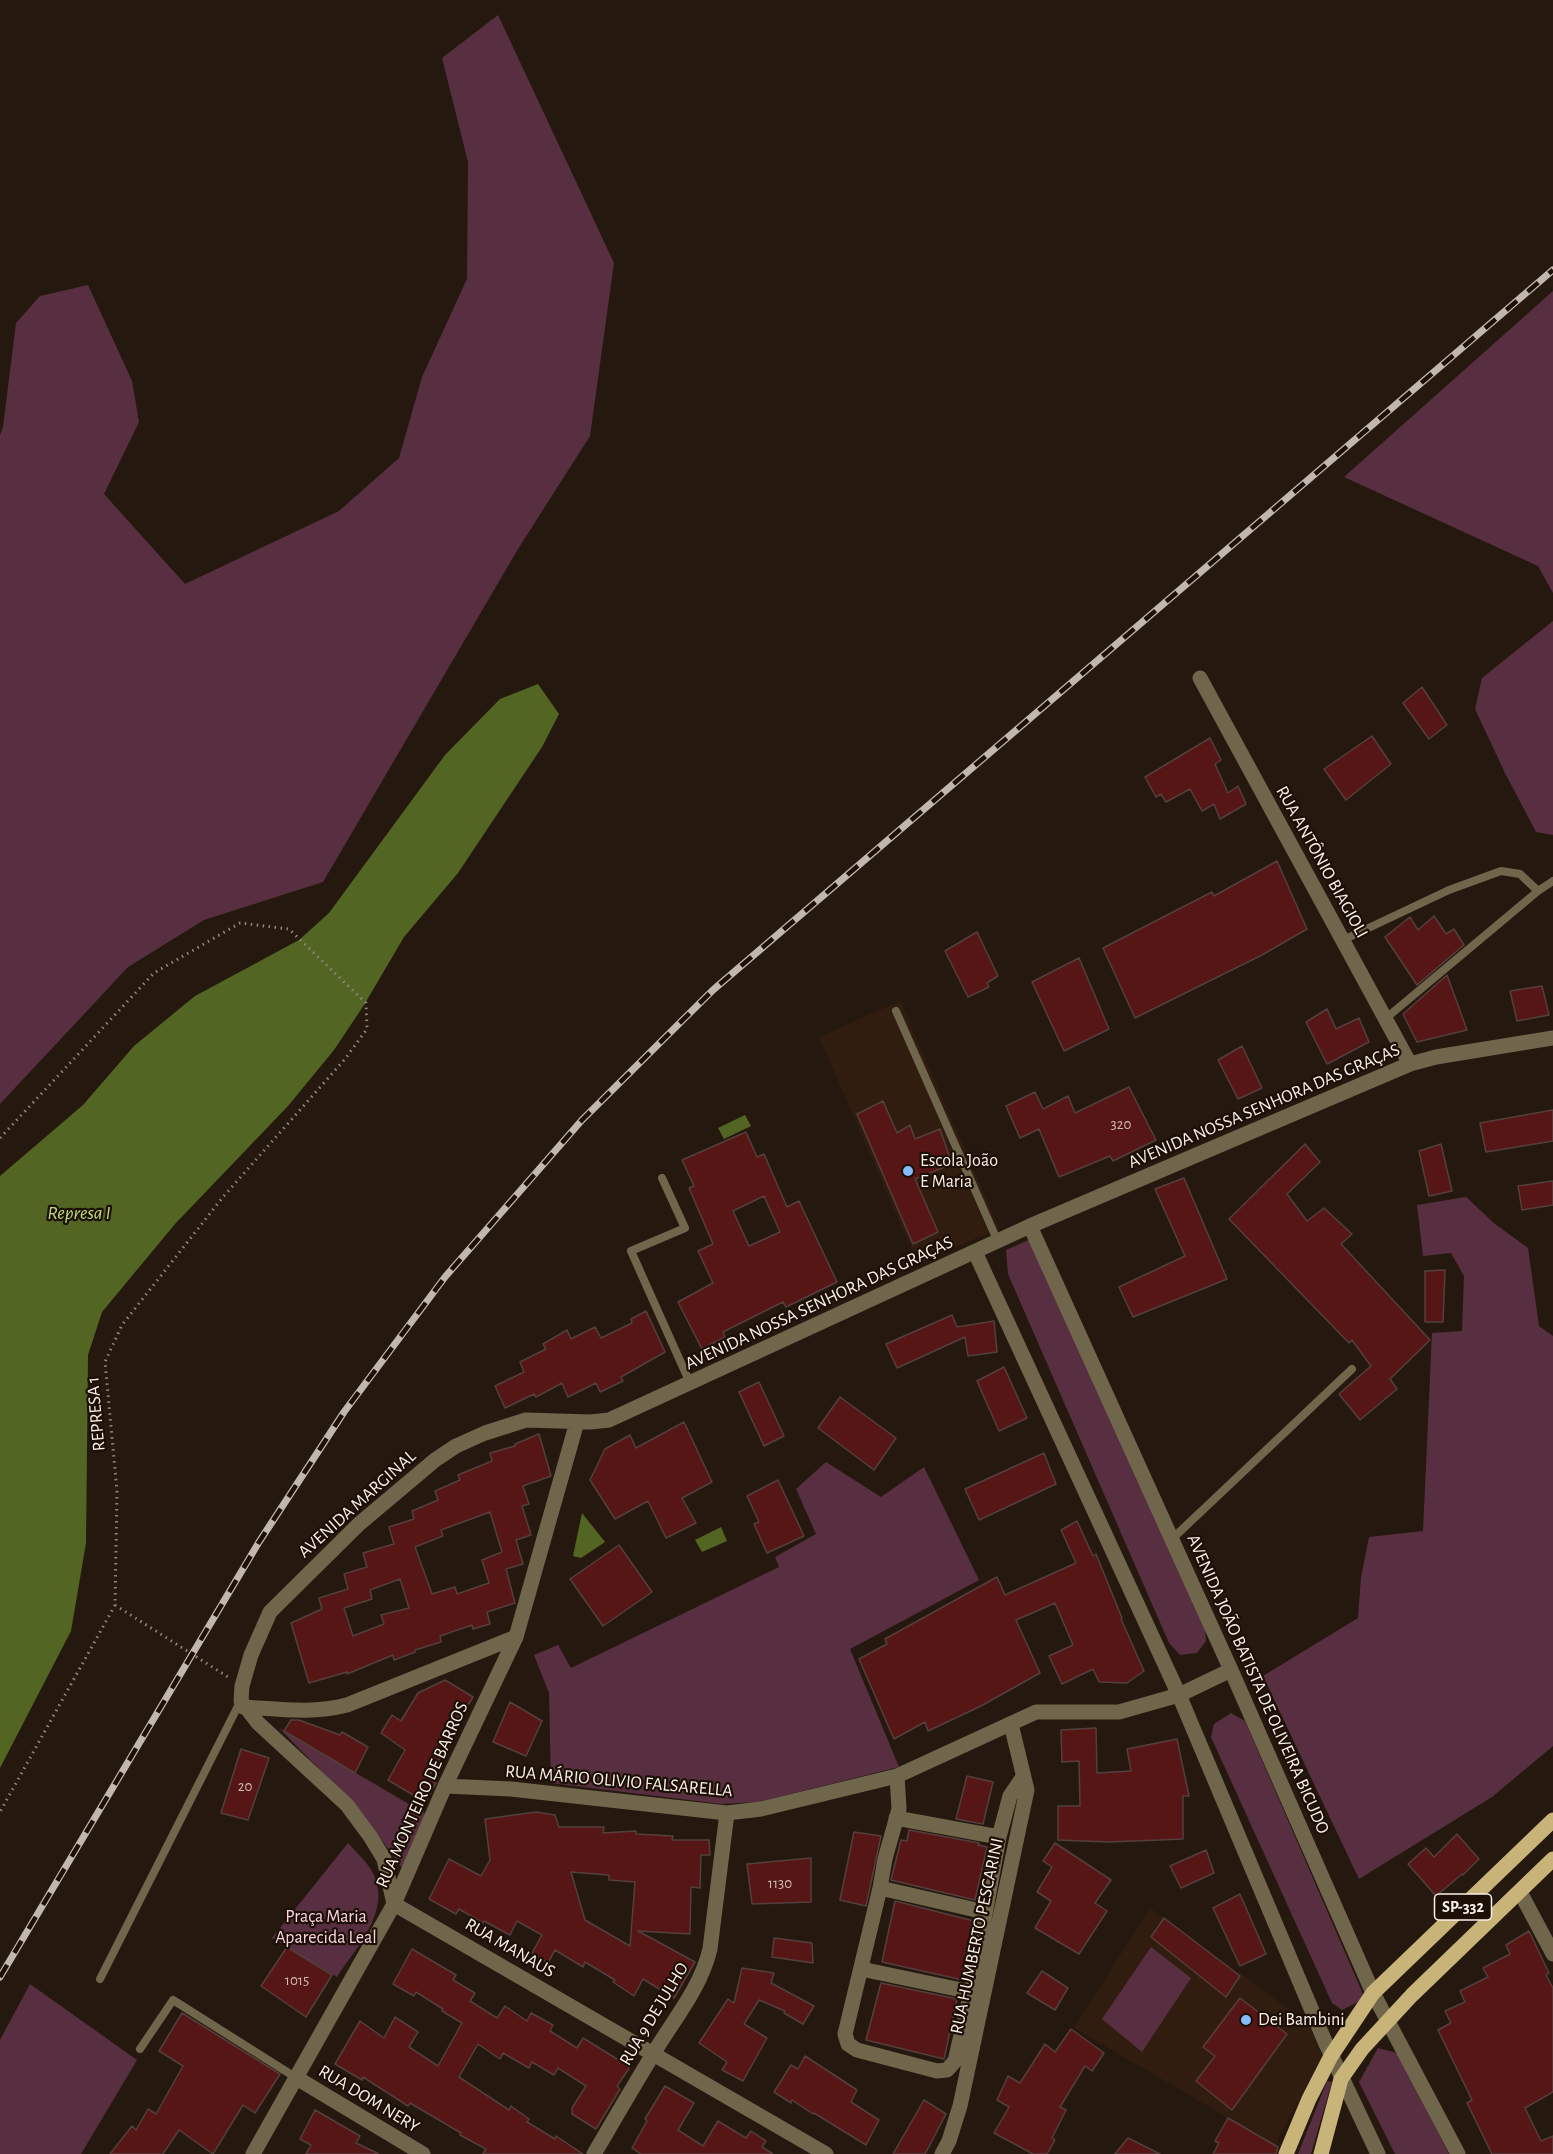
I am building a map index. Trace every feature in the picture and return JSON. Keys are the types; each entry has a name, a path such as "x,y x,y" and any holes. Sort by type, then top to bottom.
{"main road":[{"name":"SP-332","path":"1286,2154 1309,2099 1331,2056 1372,1993 1553,1820"},
{"name":"SP-332","path":"1321,2154 1341,2079 1362,2049 1494,1914 1553,1859"}],"street":[{"name":"RUA ANTÔNIO BIAGIOLI","path":"1200,678 1410,1064"},
{"name":"AVENIDA NOSSA SENHORA DAS GRAÇAS","path":"577,1422 609,1420 1030,1226 1410,1064 1436,1057 1553,1038"},
{"name":"AVENIDA JOÃO BATISTA DE OLIVEIRA BICUDO","path":"1030,1226 1232,1670 1372,1993 1458,2154"},
{"path":"975,1252 1179,1695 1331,2056 1378,2154"},
{"name":"AVENIDA MARGINAL","path":"242,1698 251,1654 270,1612 359,1524 435,1460 456,1446 485,1433 526,1420 577,1422"},
{"path":"242,1698 310,1712 326,1711 347,1705 516,1637 577,1422"},
{"name":"RUA MONTEIRO DE BARROS","path":"253,2154 394,1904 445,1786 516,1637"},
{"name":"RUA MÁRIO OLIVIO FALSARELLA","path":"445,1786 511,1789 727,1813 761,1809 897,1776 1036,1712 1119,1712 1179,1695 1232,1670"},
{"path":"242,1698 258,1723 359,1819 384,1859 394,1904"},
{"name":"RUA HUMBERTO PESCARINI","path":"942,2154 949,2141 963,2094 1028,1790 1011,1724"},
{"path":"897,1776 899,1809 885,1859 845,2034 848,2044 857,2050 937,2072 947,2070 955,2061 971,1992 999,1837 1010,1796 1023,1777"},
{"name":"RUA 9 DE JULHO","path":"594,2154 653,2053 695,1989 705,1968 710,1949 727,1813"},
{"path":"896,1818 999,1837"},
{"path":"880,1888 986,1912"},
{"path":"1520,1892 1553,1954"},
{"name":"RUA MANAUS","path":"394,1904 826,2154"},
{"path":"861,1969 971,1992"},
{"name":"RUA DOM NERY","path":"295,2077 423,2154"}],"lane":[{"path":"1343,940 1449,890 1501,871 1520,874 1538,891"},
{"path":"1385,1019 1553,880"},
{"path":"896,1011 998,1242"},
{"path":"662,1178 685,1228 631,1251 690,1383"},
{"path":"1172,1539 1352,1369"},
{"path":"100,1979 242,1698"},
{"path":"140,2049 173,2000 295,2077"}],"path":[{"name":"REPRESA 1","path":"0,1138 154,973 240,923 289,929 366,1003 367,1029 345,1059 222,1197 122,1325 105,1362 117,1491 115,1605 0,1812"},
{"path":"115,1605 242,1698"}],"shaded area":[{"path":"900,1001 999,1228 918,1264 819,1037"},
{"path":"1150,1908 1311,2025 1322,2056 1275,2145 1074,2028"}],"green space":[{"path":"498,15 614,263 590,436 518,549 323,882 204,920 128,967 0,1104 0,435 3,427 16,323 40,296 88,285 132,381 139,422 104,494 185,584 339,511 399,458 422,377 467,279 468,162 442,58"},
{"path":"1553,291 1553,593 1538,566 1344,477"},
{"path":"1553,621 1553,835 1536,832 1475,709 1482,678"},
{"path":"1466,1197 1495,1224 1528,1248 1539,1326 1553,1336 1553,1746 1492,1797 1359,1879 1263,1676 1358,1618 1361,1577 1369,1537 1423,1531 1432,1333 1462,1331 1464,1276 1451,1253 1423,1256 1417,1205"},
{"path":"1029,1240 1205,1627 1206,1641 1197,1653 1180,1655 1169,1643 1008,1274 1006,1250"},
{"path":"826,1462 881,1497 924,1467 979,1580 850,1649 899,1767 758,1802 721,1804 551,1783 549,1693 534,1655 558,1645 571,1668 779,1567 775,1557 816,1534 796,1489"},
{"path":"1231,1713 1245,1721 1363,1994 1358,2002 1342,2010 1332,2003 1211,1737 1214,1724"},
{"path":"279,1728 426,1814 402,1868 362,1813"},
{"name":"Praça Maria Aparecida Leal","path":"348,1843 370,1868 377,1883 378,1897 371,1925 337,1977 272,1938"},
{"path":"1151,1947 1191,1978 1142,2052 1102,2019"},
{"path":"30,1984 137,2060 81,2154 0,2154 0,2040"},
{"path":"1378,2048 1397,2053 1449,2154 1395,2154 1359,2082"},
{"path":"1327,2081 1332,2082 1311,2154 1298,2154"}],"water":[{"name":"Represa I","path":"538,684 559,714 542,747 458,873 404,937 364,1005 334,1050 288,1106 175,1224 102,1312 88,1355 86,1543 71,1631 0,1768 0,1176 83,1105 134,1046 195,996 299,940 329,913 445,755 500,699"},
{"path":"745,1115 751,1126 724,1139 718,1128"},
{"path":"582,1513 605,1542 581,1558 573,1556"},
{"path":"721,1527 727,1541 702,1552 695,1540"}],"building":[{"path":"1422,687 1447,725 1429,739 1403,703"},
{"path":"1372,736 1391,764 1346,800 1324,769"},
{"path":"1210,738 1221,760 1215,764 1228,793 1238,786 1246,804 1220,819 1214,804 1202,811 1190,789 1166,802 1161,794 1156,797 1145,777"},
{"path":"1277,861 1307,929 1262,955 1135,1018 1103,948 1212,892 1214,896"},
{"path":"1434,916 1446,934 1454,929 1464,945 1417,985 1385,937 1410,917 1418,930"},
{"path":"977,932 998,976 987,983 989,987 968,997 945,951"},
{"path":"1079,958 1109,1029 1064,1051 1032,982"},
{"path":"1447,975 1467,1030 1417,1042 1403,1014"},
{"path":"1542,986 1549,1015 1517,1021 1510,991"},
{"path":"1327,1009 1336,1029 1359,1018 1369,1042 1327,1064 1306,1022"},
{"path":"1242,1046 1262,1088 1238,1099 1218,1060"},
{"path":"1129,1087 1156,1140 1113,1161 1110,1156 1059,1177 1039,1129 1020,1138 1006,1106 1035,1092 1043,1109 1068,1096 1075,1113"},
{"name":"Escola João E Maria","path":"883,1101 897,1133 910,1125 915,1139 940,1129 952,1164 915,1179 938,1232 913,1244 857,1114"},
{"path":"1553,1110 1553,1141 1486,1152 1480,1123"},
{"path":"746,1132 757,1157 764,1154 787,1207 799,1201 837,1282 786,1307 783,1302 723,1332 725,1337 702,1349 678,1302 713,1283 698,1251 713,1244 689,1188 694,1186 682,1160","holes":["764,1196 780,1232 749,1246 733,1211"]},
{"path":"1305,1144 1320,1162 1287,1194 1307,1221 1324,1208 1352,1234 1341,1244 1430,1340 1390,1379 1397,1389 1360,1420 1339,1394 1371,1366 1352,1340 1349,1343 1229,1219"},
{"path":"1441,1144 1452,1191 1429,1196 1419,1151"},
{"path":"1184,1178 1227,1279 1133,1317 1119,1287 1185,1256 1155,1189"},
{"path":"1553,1181 1553,1205 1522,1210 1518,1186"},
{"path":"1445,1270 1443,1322 1425,1322 1425,1271"},
{"path":"646,1311 665,1352 621,1377 623,1381 600,1392 596,1383 568,1397 562,1383 536,1397 534,1394 505,1408 495,1386 524,1372 520,1362 546,1349 543,1344 567,1330 571,1339 595,1327 601,1338 632,1323 631,1319"},
{"path":"952,1315 957,1327 994,1321 997,1352 968,1356 965,1337 897,1368 886,1344"},
{"path":"1004,1367 1027,1418 999,1431 977,1381"},
{"path":"759,1382 784,1436 764,1446 739,1392"},
{"path":"840,1397 896,1438 874,1470 818,1428"},
{"path":"684,1422 712,1482 682,1498 696,1523 666,1538 648,1501 615,1519 590,1480 605,1449 630,1435 636,1448"},
{"path":"539,1434 551,1476 523,1486 529,1504 522,1506 531,1535 516,1540 523,1564 506,1569 515,1603 487,1612 490,1624 473,1629 472,1625 440,1636 441,1642 415,1650 415,1652 394,1660 393,1655 347,1674 347,1672 309,1683 291,1623 322,1609 319,1598 348,1589 344,1574 367,1567 363,1553 394,1544 389,1527 414,1519 412,1511 438,1500 435,1491 460,1480 458,1475 492,1461 490,1453 515,1446","holes":["490,1512 502,1552 482,1560 489,1583 457,1594 455,1587 432,1594 415,1547 443,1536 441,1530","400,1579 409,1608 381,1615 384,1624 353,1636 344,1608 372,1599 370,1590"]},
{"path":"1044,1453 1056,1484 979,1520 965,1489"},
{"path":"778,1480 804,1536 767,1553 754,1524 759,1522 747,1496"},
{"path":"1077,1521 1093,1556 1096,1554 1144,1671 1127,1683 1099,1682 1093,1669 1062,1684 1049,1656 1073,1645 1055,1603 1016,1620 1040,1673 981,1706 928,1731 925,1722 894,1739 859,1659 887,1644 885,1639 997,1577 1005,1595 1076,1563 1061,1530"},
{"path":"619,1545 652,1592 603,1626 570,1579"},
{"path":"445,1680 473,1697 462,1714 460,1713 441,1747 445,1750 428,1778 436,1783 425,1802 388,1780 405,1750 381,1733 392,1715 401,1721 418,1693"},
{"path":"510,1702 542,1721 526,1756 493,1742"},
{"path":"291,1720 299,1720 340,1735 342,1732 368,1747 355,1773 284,1731"},
{"path":"1096,1728 1097,1773 1131,1771 1127,1749 1177,1739 1189,1796 1183,1796 1183,1839 1109,1842 1058,1840 1058,1806 1080,1806 1079,1761 1062,1762 1061,1730"},
{"path":"241,1749 269,1758 248,1820 221,1813"},
{"path":"967,1776 993,1782 983,1824 956,1819"},
{"path":"536,1812 555,1815 559,1827 604,1827 603,1833 636,1831 636,1834 673,1836 672,1840 709,1840 710,1855 701,1855 700,1888 691,1887 690,1934 638,1931 695,1962 674,1998 643,1979 634,1996 613,1982 615,1980 585,1962 583,1967 555,1950 548,1963 532,1953 542,1935 517,1921 510,1935 459,1909 456,1914 429,1899 449,1859 481,1876 490,1860 485,1819","holes":["571,1872 609,1875 609,1880 635,1882 630,1946 585,1920"]},
{"path":"909,1830 979,1843 978,1845 987,1847 975,1900 891,1880 901,1840 907,1841"},
{"path":"854,1832 881,1836 866,1906 840,1900"},
{"path":"1457,1834 1479,1859 1436,1896 1408,1864 1426,1848 1434,1857"},
{"path":"1055,1843 1111,1880 1095,1903 1107,1911 1079,1954 1035,1928 1051,1901 1037,1892 1052,1867 1043,1861"},
{"path":"1206,1850 1214,1873 1181,1888 1170,1866"},
{"path":"811,1858 811,1902 752,1904 747,1864"},
{"path":"1240,1894 1266,1954 1240,1966 1213,1908"},
{"path":"895,1901 974,1921 963,1980 882,1962"},
{"path":"1164,1918 1240,1976 1226,1997 1151,1937"},
{"path":"1529,1931 1549,1973 1546,1975 1553,1988 1553,2092 1525,2108 1541,2141 1553,2136 1553,2154 1492,2154 1467,2103 1472,2100 1438,2030 1451,2023 1445,2011 1465,2002 1460,1991 1488,1977 1483,1968 1510,1954 1506,1945"},
{"path":"774,1938 812,1943 813,1963 772,1957"},
{"path":"287,1947 332,1975 306,2017 261,1986"},
{"path":"412,1949 456,1975 453,1980 475,1993 470,2001 497,2018 505,2006 527,2021 531,2013 553,2025 550,2031 577,2048 583,2038 630,2067 617,2086 620,2089 596,2129 572,2114 572,2108 586,2086 558,2068 554,2075 532,2062 529,2068 503,2053 500,2059 478,2044 459,2077 509,2110 511,2106 529,2119 527,2122 555,2139 556,2136 583,2154 483,2154 486,2149 460,2135 461,2133 410,2103 408,2106 363,2077 362,2080 335,2064 360,2021 384,2038 395,2017 418,2032 409,2047 438,2066 462,2023 416,1992 414,1996 393,1984"},
{"path":"742,1968 774,1973 771,1983 814,2006 803,2024 784,2013 785,2011 759,2000 744,2024 767,2038 743,2081 722,2070 727,2062 699,2043 728,1999 734,2003"},
{"path":"1042,1971 1068,1988 1055,2010 1027,1993"},
{"path":"881,1983 957,1999 944,2059 866,2040"},
{"name":"Dei Bambini","path":"1240,1998 1287,2034 1232,2110 1196,2081 1215,2056 1203,2047"},
{"path":"182,2013 280,2074 255,2113 243,2105 213,2154 179,2130 163,2154 110,2154 132,2126 136,2130 148,2109 156,2114 183,2066 159,2051"},
{"path":"1071,2029 1104,2053 1092,2071 1085,2066 1060,2107 1066,2110 1047,2154 1033,2154 994,2133 1009,2107 997,2100 1008,2076 1020,2083 1045,2044 1055,2052"},
{"path":"805,2056 857,2090 851,2102 879,2120 866,2145 792,2100 791,2103 774,2092 791,2065 798,2069"},
{"path":"665,2086 694,2103 678,2130 703,2146 718,2121 746,2138 751,2131 766,2141 762,2147 773,2154 641,2154 632,2148 647,2121 645,2119"},
{"path":"924,2100 946,2114 925,2154 893,2154"},
{"path":"315,2110 360,2136 356,2143 379,2154 306,2154 311,2145 300,2139"},
{"path":"1228,2118 1278,2147 1276,2154 1213,2154 1219,2143 1215,2141"},
{"path":"1128,2138 1160,2154 1115,2154"}],"railway":[{"path":"0,1977 259,1542 344,1412 445,1277 582,1120 713,990 1553,270"}],"place":[{"name":"Escola João E Maria","path":"908,1171"},
{"name":"Dei Bambini","path":"1246,2020"}]}
